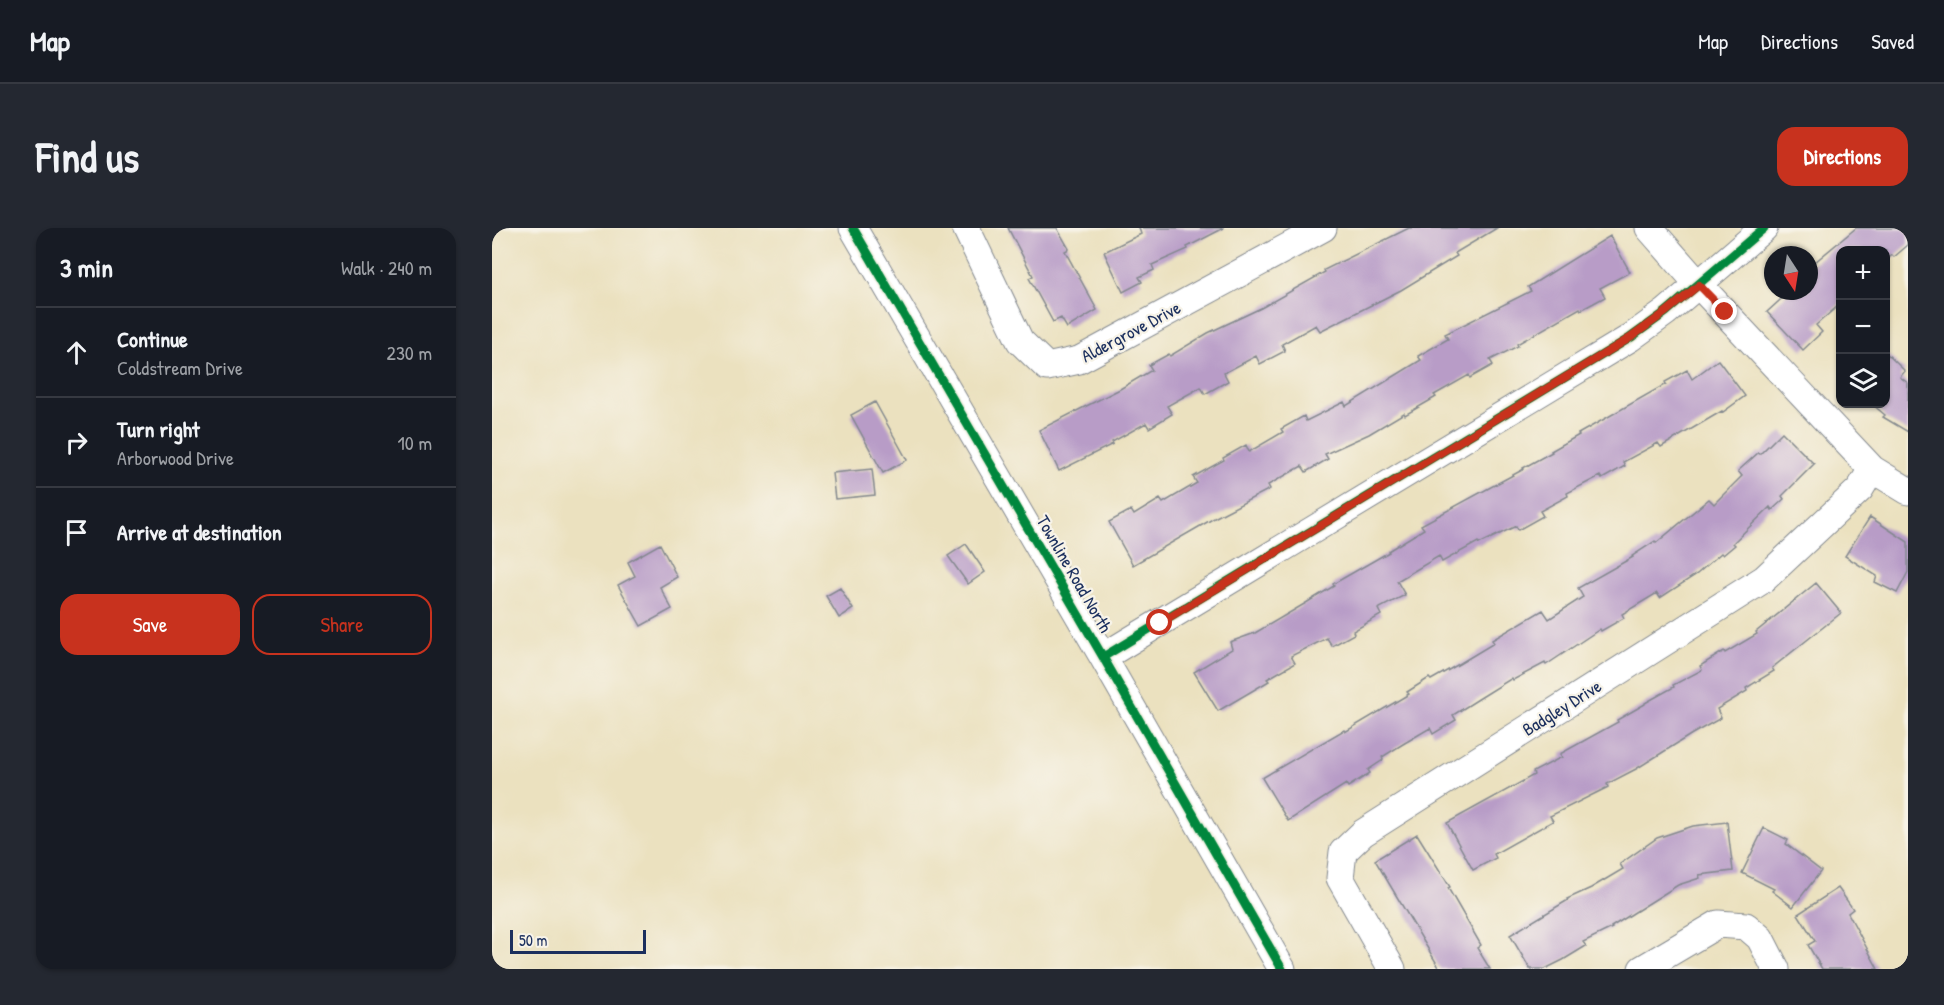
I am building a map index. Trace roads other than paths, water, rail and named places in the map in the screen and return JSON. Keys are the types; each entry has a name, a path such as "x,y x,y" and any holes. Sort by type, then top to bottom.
{"street":[{"name":"Townline Road North","path":"853,228 1282,969"},
{"name":"Aldergrove Drive","path":"966,228 1020,341 1047,367 1079,360 1323,228"},
{"path":"1649,228 1699,285 1872,469 1908,491"},
{"path":"1103,657 1630,338 1699,285 1764,228"},
{"name":"Badgley Drive","path":"1392,969 1340,878 1343,852 1363,833 1764,579 1860,489 1872,469"},
{"path":"1642,969 1718,924 1746,926 1760,939 1776,969"}]}
